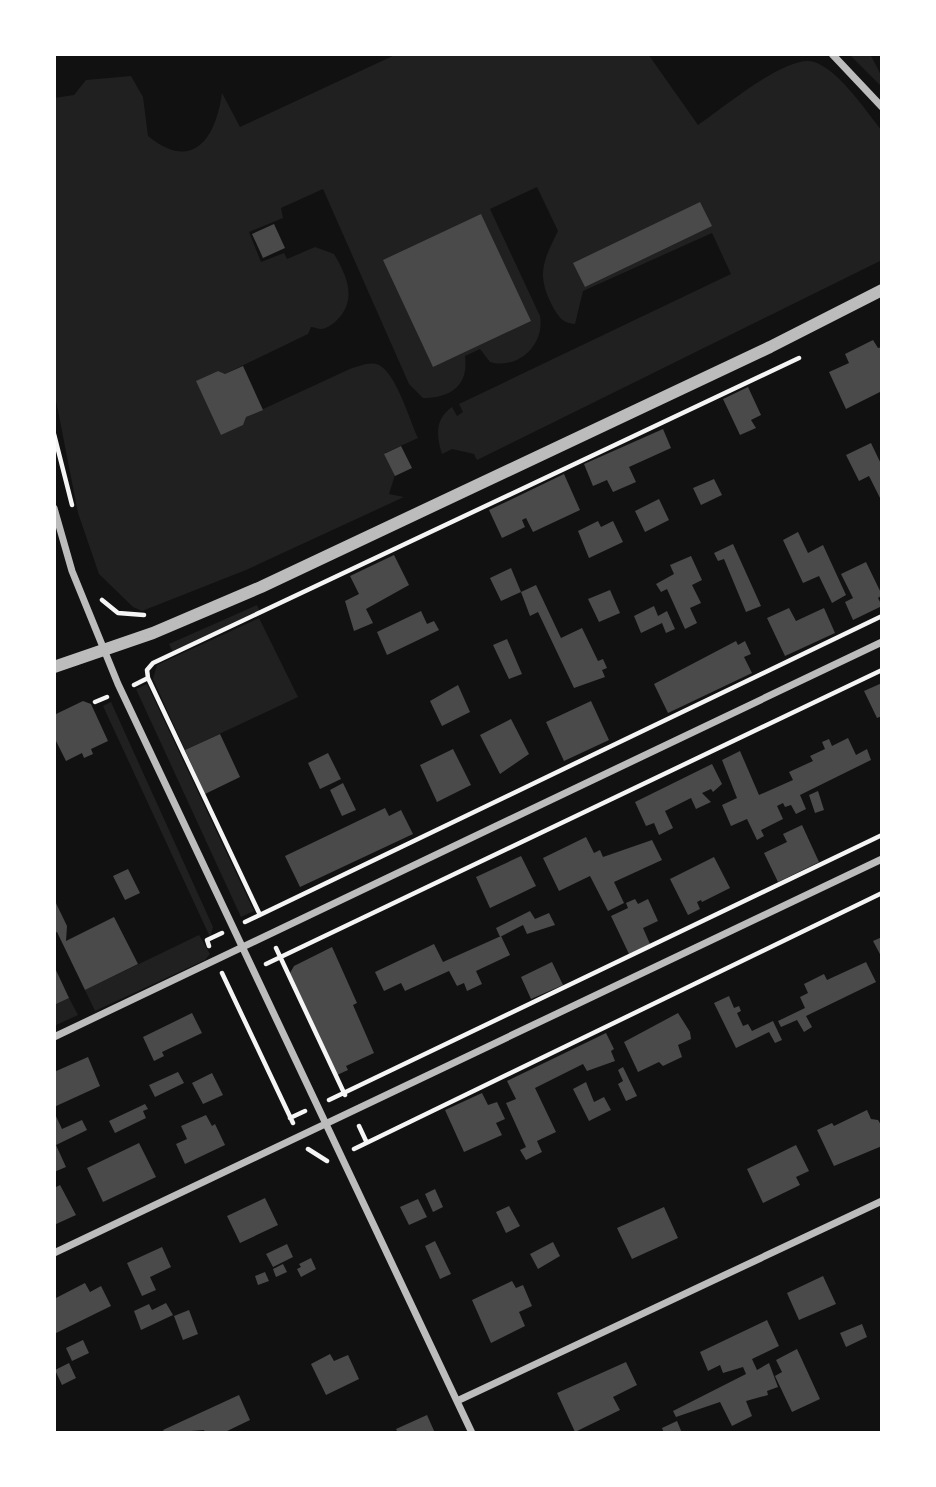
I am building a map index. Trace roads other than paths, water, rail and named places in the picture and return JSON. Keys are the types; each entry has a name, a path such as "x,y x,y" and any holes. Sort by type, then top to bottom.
{"street":[{"path":"832,54 882,107"},
{"path":"54,667 153,633 316,562 770,347 882,290"},
{"path":"54,508 72,571 102,650 472,1433"},
{"path":"54,1037 882,642"},
{"path":"54,1253 882,859"},
{"path":"457,1401 882,1201"}]}
